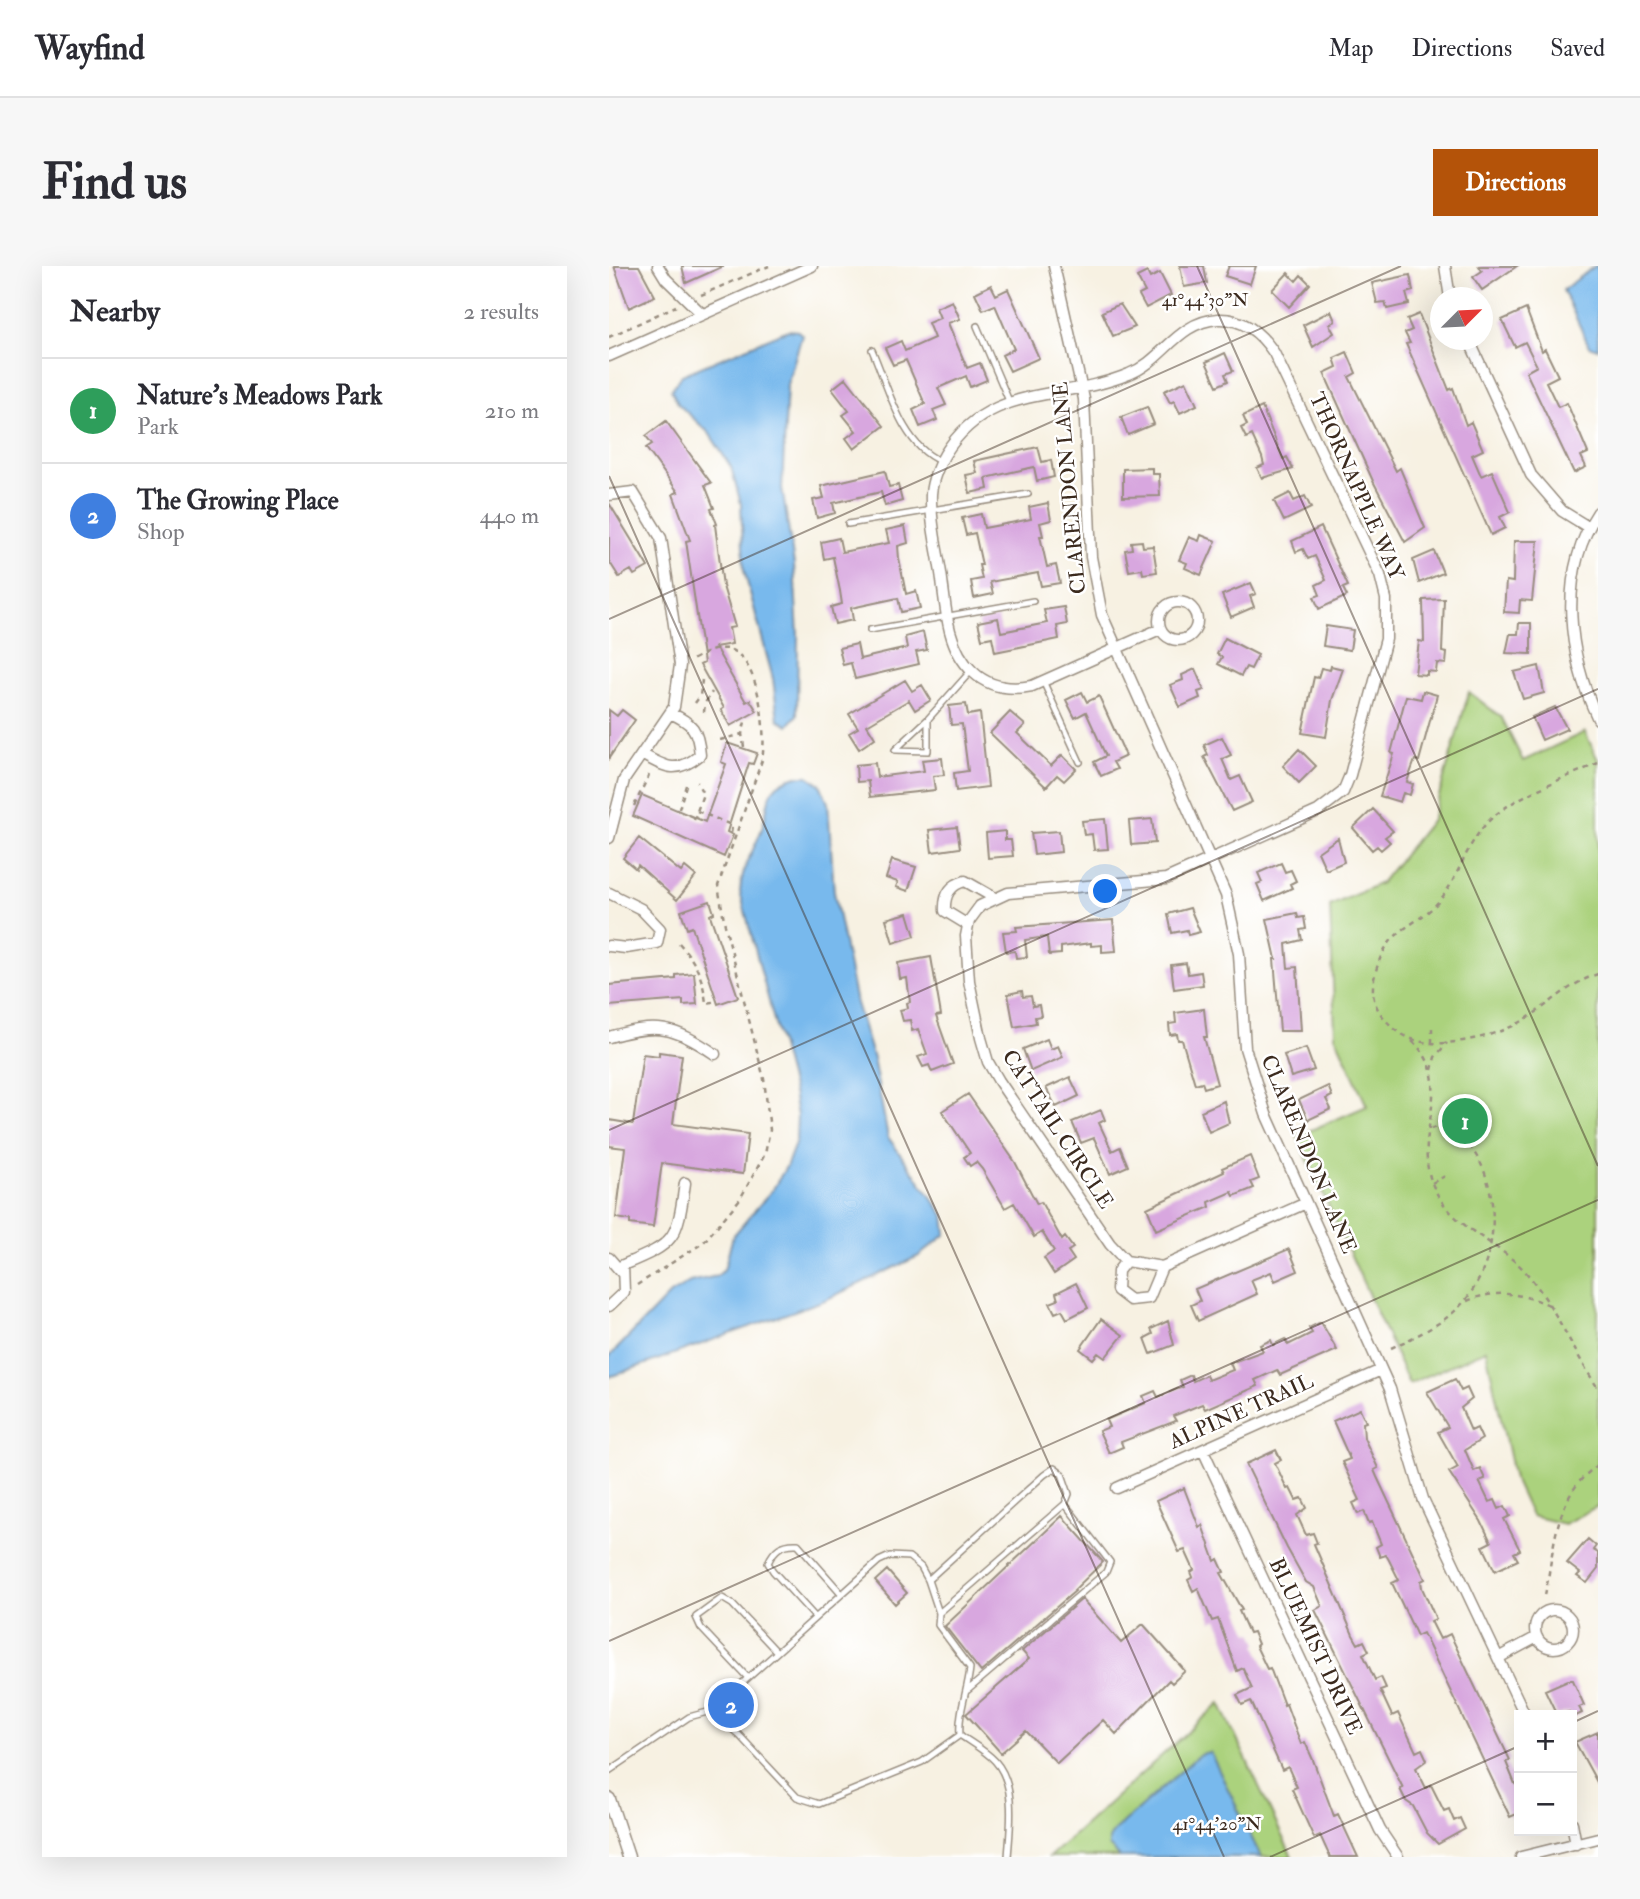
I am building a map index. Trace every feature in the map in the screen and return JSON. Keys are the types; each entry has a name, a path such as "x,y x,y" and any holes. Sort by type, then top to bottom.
{"street":[{"path":"658,266 666,279 701,313"},
{"path":"609,356 811,266"},
{"name":"CLARENDON LANE","path":"1054,266 1086,412 1091,558 1102,615 1226,895 1235,927 1245,1048 1251,1069 1306,1203 1397,1408 1408,1456 1423,1499 1523,1710"},
{"path":"1445,266 1448,287"},
{"name":"THORNAPPLE WAY","path":"1009,401 1082,387 1132,373 1172,339 1202,322 1231,320 1258,333 1274,353 1380,575 1386,599 1386,639 1350,775 1343,792 1318,811 1210,860"},
{"path":"1474,350 1531,475 1562,510 1588,527"},
{"path":"1009,401 971,424 941,461 932,492 932,513 948,617 957,651 971,671 990,683 1015,689 1042,681 1115,646 1160,629"},
{"path":"609,495 633,492 661,538 680,665 670,713 624,780 609,838"},
{"path":"1598,512 1588,527 1577,563 1571,603 1578,673 1598,719"},
{"path":"643,755 665,767 686,766 699,755 699,735 686,720 670,713"},
{"path":"993,897 965,881 950,889 945,911 948,916 968,925 980,906 993,897 1007,893 1145,883 1166,879 1210,860"},
{"path":"609,893 641,909 660,929 657,943 626,948 609,946"},
{"name":"CATTAIL CIRCLE","path":"968,925 965,957 988,1062 1110,1244 1126,1261"},
{"path":"609,1037 644,1027 684,1034 715,1054"},
{"path":"609,1306 624,1289 623,1265 663,1248 679,1226 685,1183"},
{"path":"1162,1267 1149,1298 1130,1300 1117,1290 1118,1272 1126,1261 1162,1267 1306,1203"},
{"path":"609,1258 623,1274"},
{"name":"ALPINE TRAIL","path":"1117,1488 1381,1370"},
{"name":"BLUEMIST DRIVE","path":"1203,1450 1380,1830 1398,1857"},
{"path":"1498,1658 1537,1637"},
{"path":"609,1799 628,1857"},
{"path":"1575,1836 1576,1843"},
{"path":"1521,1857 1598,1838"}],"lane":[{"path":"977,326 1009,401"},
{"path":"873,350 908,433 930,457 941,461"},
{"path":"848,524 932,513 1028,494"},
{"path":"870,629 1033,601"},
{"path":"928,719 928,751 895,750 928,719 971,671"},
{"path":"1042,681 1080,762"},
{"path":"927,1580 1054,1468 1062,1474 1069,1494 1065,1504 939,1613"},
{"path":"968,1690 1107,1572 1110,1562 1065,1504"},
{"path":"815,1617 773,1571 768,1563 773,1551 787,1543 797,1544 841,1594"},
{"path":"609,1771 689,1717 711,1711 879,1561 890,1556 909,1557 921,1567 927,1580 939,1613 938,1625 970,1668 968,1690 959,1721 960,1735 996,1762 1008,1788 1011,1814 1008,1857"},
{"path":"748,1678 701,1628 696,1617 711,1603 722,1598 732,1604 777,1651"},
{"path":"711,1711 739,1735 797,1797 819,1804 922,1762 960,1735"}],"path":[{"path":"624,1289 661,1272 703,1242 717,1228 753,1177 765,1154 770,1130 764,1079 725,925 718,886 762,760 765,746 762,713 752,679 741,657 733,651 723,649 708,652 680,665"},
{"path":"695,703 702,680"},
{"path":"704,712 705,703 712,692"},
{"path":"744,747 742,734 745,722"},
{"path":"720,740 742,734"},
{"path":"1598,763 1510,804 1497,814 1470,844 1445,893 1427,912 1396,933 1386,945 1377,964 1372,995 1380,1014 1389,1025 1410,1039 1427,1058 1431,1070 1435,1096 1426,1131 1425,1153 1432,1183 1456,1219 1525,1271 1549,1305 1598,1388"},
{"path":"634,807 649,775"},
{"path":"694,820 703,794 697,782"},
{"path":"679,808 686,785"},
{"path":"697,810 729,824 733,827 731,834"},
{"path":"679,943 701,974 706,1003 713,1002"},
{"path":"1410,1039 1447,1043 1508,1028 1580,981 1598,974"},
{"path":"1432,1023 1432,1043"},
{"path":"1431,1070 1435,1057 1447,1043"},
{"path":"1391,1348 1426,1332 1464,1302 1481,1275 1490,1244 1492,1202 1481,1164 1472,1149 1447,1122 1426,1131"},
{"path":"1432,1183 1445,1176"},
{"path":"1464,1302 1502,1293 1530,1297 1549,1305"},
{"path":"1545,1595 1565,1503 1577,1481 1598,1465"}],"green space":[{"path":"1469,692 1502,718 1523,761 1585,732 1598,760 1598,1506 1564,1524 1531,1516 1514,1479 1486,1350 1409,1384 1297,1136 1367,1106 1335,1035 1330,906 1381,883 1432,820"},
{"path":"1220,1703 1292,1857 1049,1857"}],"water":[{"path":"1598,266 1598,349 1589,346 1563,290"},
{"path":"788,330 798,331 802,335 787,385 782,488 794,564 798,635 797,715 788,726 778,719 773,679 744,570 741,504 731,467 709,433 678,404 671,390 682,375"},
{"path":"797,776 808,776 820,784 828,803 834,892 856,1003 873,1059 888,1137 944,1215 946,1234 919,1256 825,1300 609,1377 609,1357 670,1294 690,1282 717,1276 724,1270 733,1236 773,1189 786,1167 796,1141 797,1116 793,1092 740,892 745,868 761,831 770,797 778,785"},
{"path":"1210,1752 1261,1857 1120,1857 1109,1846 1109,1839 1114,1831 1200,1754"}],"building":[{"path":"614,266 639,266 655,296 629,308"},
{"path":"682,266 724,266 686,283"},
{"path":"1180,266 1204,266 1207,283 1184,287"},
{"path":"1229,266 1256,266 1250,284 1225,276"},
{"path":"1479,266 1517,266 1486,287 1480,287 1473,277 1482,271"},
{"path":"1147,272 1150,278 1160,273 1171,295 1146,308 1139,295 1145,292 1137,277"},
{"path":"1288,273 1296,281 1301,275 1310,284 1289,307 1272,290"},
{"path":"1410,275 1413,291 1406,293 1409,304 1387,309 1385,302 1377,303 1372,283"},
{"path":"991,285 996,295 1008,289 1039,358 1010,371 1002,355 1014,349 995,305 983,310 975,293"},
{"path":"952,301 960,319 948,323 967,368 980,363 987,380 970,387 966,376 938,388 946,405 933,410 937,420 920,427 913,410 925,404 906,360 893,365 885,348 901,341 905,351 934,338 928,323 940,318 936,308"},
{"path":"1120,304 1135,327 1113,336 1102,312"},
{"path":"1526,309 1542,351 1545,349 1558,376 1546,382 1558,407 1567,403 1588,453 1581,456 1586,467 1574,473 1526,372 1537,366 1525,342 1515,347 1502,320"},
{"path":"1331,311 1335,321 1329,324 1334,333 1313,347 1303,325"},
{"path":"1419,314 1430,342 1430,350 1433,350 1449,390 1453,388 1466,425 1471,422 1483,450 1472,455 1481,476 1492,471 1510,512 1500,517 1505,528 1491,535 1406,344 1410,343 1405,333 1412,330 1407,319"},
{"path":"1347,352 1356,373 1349,377 1396,471 1400,468 1425,528 1405,542 1373,481 1324,373 1337,367 1334,358"},
{"path":"1225,353 1233,371 1225,374 1228,381 1217,386 1206,362"},
{"path":"846,378 884,426 854,449 846,438 856,431 843,415 849,411 832,389"},
{"path":"1186,381 1197,405 1180,413 1174,401 1170,403 1164,391"},
{"path":"1147,407 1154,424 1128,435 1121,417"},
{"path":"1262,407 1283,459 1287,457 1293,469 1262,478 1257,468 1264,465 1262,457 1252,435 1246,438 1241,428 1247,425 1243,416"},
{"path":"666,421 711,483 705,485 714,508 711,509 717,524 723,586 735,627 729,628 732,644 715,647 746,702 750,700 757,711 730,726 721,710 724,708 700,665 704,663 686,541 690,540 673,494 678,492 646,448 652,444 646,436"},
{"path":"1038,447 1042,462 1051,460 1054,477 1037,481 1034,467 986,478 988,489 970,493 966,475 977,473 974,461"},
{"path":"1152,468 1152,474 1159,474 1160,496 1123,497 1123,469"},
{"path":"885,471 889,487 898,485 902,501 885,506 881,492 833,503 835,513 817,518 813,500 824,498 821,486"},
{"path":"1290,493 1294,501 1305,496 1311,508 1284,521 1274,501"},
{"path":"609,503 648,567 634,575 631,570 619,577 609,561"},
{"path":"1048,503 1051,520 1040,523 1043,536 1040,536 1047,567 1056,565 1060,583 1041,586 1038,573 990,582 993,594 974,598 971,581 982,579 979,565 982,565 975,533 966,535 962,518 981,514 984,528 1031,519 1029,507"},
{"path":"905,526 908,543 898,546 899,559 906,594 916,591 920,608 901,612 898,598 851,608 853,620 835,624 831,607 842,604 840,591 833,557 824,559 821,542 839,538 842,552 889,543 886,530"},
{"path":"1321,527 1348,586 1343,588 1347,596 1319,609 1314,597 1320,595 1316,585 1326,580 1315,556 1308,559 1303,549 1296,552 1292,541"},
{"path":"1201,535 1216,541 1201,575 1185,568 1187,563 1179,560 1189,537 1199,541"},
{"path":"1142,541 1143,547 1153,546 1157,572 1143,574 1142,569 1129,571 1125,550 1132,549 1131,542"},
{"path":"1514,541 1538,541 1532,601 1520,600 1519,613 1504,612 1506,581 1513,582"},
{"path":"1434,551 1443,573 1419,583 1413,560"},
{"path":"1251,583 1256,594 1250,596 1254,607 1231,617 1222,595"},
{"path":"1444,599 1442,652 1447,653 1446,664 1437,663 1436,672 1427,671 1427,675 1415,674 1419,641 1424,642 1423,600"},
{"path":"1064,607 1067,624 1057,626 1059,639 995,652 992,637 982,639 978,622 998,618 1001,632 1047,623 1044,610"},
{"path":"1519,623 1531,623 1531,654 1506,653 1510,634 1518,634"},
{"path":"1326,626 1353,630 1350,650 1323,646"},
{"path":"923,632 927,650 916,652 919,664 855,679 851,663 843,665 839,648 857,644 860,659 907,648 905,637"},
{"path":"1225,638 1258,655 1251,669 1246,667 1241,676 1218,664 1222,657 1217,654"},
{"path":"1331,666 1343,669 1332,700 1326,737 1302,733 1314,677 1318,678 1321,668 1330,670"},
{"path":"1539,666 1544,693 1523,699 1514,672"},
{"path":"1195,669 1204,690 1198,692 1200,698 1180,707 1170,685 1183,680 1182,675"},
{"path":"905,680 912,691 922,685 931,700 915,710 909,700 867,725 875,738 859,749 849,733 858,728 849,714"},
{"path":"1423,691 1437,695 1419,761 1415,760 1407,782 1413,784 1410,795 1403,793 1400,802 1380,796 1394,754 1391,753 1406,696 1421,699"},
{"path":"1082,692 1087,702 1099,696 1126,756 1113,762 1117,769 1101,776 1094,762 1106,756 1086,712 1075,718 1066,700"},
{"path":"966,704 968,715 980,713 988,787 956,791 954,773 968,771 962,724 951,725 949,706"},
{"path":"1555,707 1567,729 1542,740 1532,717"},
{"path":"609,710 617,716 622,710 635,720 609,758"},
{"path":"1010,712 1025,725 1017,733 1051,766 1062,755 1076,769 1064,781 1057,775 1046,787 990,733"},
{"path":"1222,737 1231,755 1222,759 1231,780 1240,776 1252,802 1232,811 1204,757 1208,755 1204,745"},
{"path":"727,743 757,753 753,764 749,763 727,832 733,835 724,857 633,816 642,795 705,822 726,764 721,762"},
{"path":"1299,749 1316,766 1299,783 1283,766"},
{"path":"942,758 944,775 933,776 935,790 870,797 868,781 857,782 856,765 875,763 877,777 924,771 922,760"},
{"path":"1373,809 1393,831 1385,837 1390,842 1381,850 1377,846 1372,850 1353,828"},
{"path":"1105,819 1108,849 1094,850 1092,834 1084,835 1082,821"},
{"path":"1152,819 1155,843 1131,845 1129,821"},
{"path":"957,827 960,848 932,852 929,830"},
{"path":"1005,831 1005,840 1011,840 1013,856 988,858 986,833"},
{"path":"1059,831 1061,852 1034,855 1031,833"},
{"path":"639,838 681,872 685,867 696,876 677,900 638,865 636,869 623,858"},
{"path":"1338,838 1344,862 1326,870 1318,852"},
{"path":"892,860 916,867 908,891 896,887 898,882 886,878"},
{"path":"1281,863 1285,872 1291,870 1296,881 1290,884 1292,888 1264,901 1257,884 1262,882 1258,873"},
{"path":"710,901 714,913 710,915 738,997 718,1004 692,927 687,929 681,911"},
{"path":"1190,908 1200,932 1188,935 1187,930 1172,933 1168,914"},
{"path":"908,913 915,936 893,943 886,919"},
{"path":"1297,913 1298,918 1304,917 1306,929 1300,930 1302,940 1286,944 1288,968 1297,967 1301,1031 1280,1031 1276,959 1267,919"},
{"path":"1113,920 1116,951 1102,952 1102,945 1091,946 1091,943 1061,947 1061,954 1049,955 1047,937 1025,940 1027,957 1016,958 1015,951 1006,952 1003,932 1017,931 1016,927"},
{"path":"931,957 941,1015 936,1016 953,1064 932,1072 929,1065 923,1067 918,1057 927,1054 918,1029 912,1031 910,1020 903,1021 900,1010 908,1008 907,1003 910,1002 907,978 900,979 898,963"},
{"path":"1186,963 1188,974 1201,972 1203,985 1174,989 1171,965"},
{"path":"694,973 697,1004 683,1005 683,1000 609,1006 609,985 676,979 676,975"},
{"path":"1022,991 1023,997 1031,996 1033,1006 1039,1005 1041,1016 1035,1017 1036,1023 1014,1027 1008,994"},
{"path":"1204,1009 1207,1037 1204,1037 1217,1084 1204,1088 1202,1082 1195,1084 1182,1040 1178,1040 1177,1034 1170,1035 1169,1024 1176,1023 1175,1013"},
{"path":"1047,1039 1051,1049 1058,1046 1063,1057 1031,1071 1023,1049"},
{"path":"1306,1048 1314,1070 1291,1077 1284,1055"},
{"path":"659,1052 682,1055 673,1124 748,1134 743,1174 662,1163 653,1227 630,1224 630,1220 616,1218 625,1148 609,1146 609,1120 633,1124 643,1054 659,1056"},
{"path":"1070,1077 1079,1096 1056,1107 1046,1088"},
{"path":"1328,1086 1332,1096 1326,1099 1331,1109 1308,1120 1299,1100"},
{"path":"968,1094 1015,1162 1037,1204 1041,1202 1062,1240 1065,1237 1073,1248 1068,1251 1074,1260 1054,1274 1044,1258 1054,1251 1042,1232 1034,1237 1014,1203 1005,1208 982,1169 976,1162 970,1166 964,1157 970,1153 942,1111"},
{"path":"1224,1101 1229,1123 1209,1132 1201,1111"},
{"path":"1101,1110 1105,1120 1099,1123 1112,1151 1120,1147 1128,1166 1110,1174 1094,1138 1081,1143 1072,1122"},
{"path":"1250,1156 1259,1179 1251,1182 1254,1188 1234,1196 1232,1192 1209,1202 1210,1207 1156,1230 1147,1208 1224,1172 1222,1168"},
{"path":"1289,1249 1298,1271 1275,1281 1271,1272 1251,1280 1257,1294 1198,1321 1191,1305 1200,1301 1195,1289"},
{"path":"1076,1283 1088,1308 1067,1319 1062,1310 1055,1313 1050,1303 1058,1300 1056,1293"},
{"path":"1101,1319 1123,1335 1105,1358 1098,1353 1093,1359 1080,1349"},
{"path":"1168,1321 1174,1345 1151,1354 1145,1338 1153,1334 1151,1329"},
{"path":"1321,1322 1337,1350 1280,1375 1277,1370 1255,1380 1258,1386 1205,1409 1202,1404 1173,1416 1176,1421 1121,1442 1123,1447 1109,1453 1099,1431 1109,1427 1106,1420 1146,1403 1143,1396 1155,1391 1158,1397 1183,1387 1180,1380 1191,1375 1193,1381 1206,1375 1208,1380 1233,1370 1230,1363 1263,1351 1260,1345 1271,1340 1273,1345 1285,1339 1288,1345 1312,1333 1309,1328"},
{"path":"1455,1379 1461,1391 1467,1388 1472,1399 1461,1408 1471,1431 1477,1428 1482,1439 1465,1450 1474,1471 1480,1468 1485,1479 1479,1481 1489,1502 1495,1500 1499,1509 1505,1506 1510,1516 1504,1519 1520,1550 1514,1553 1518,1560 1495,1571 1483,1546 1491,1542 1481,1521 1449,1472 1458,1467 1438,1432 1448,1427 1427,1392"},
{"path":"1360,1409 1366,1422 1363,1423 1364,1438 1378,1468 1374,1470 1425,1579 1421,1581 1422,1588 1436,1619 1431,1621 1440,1639 1450,1634 1510,1760 1506,1762 1514,1782 1514,1815 1510,1817 1423,1633 1417,1636 1392,1583 1399,1580 1386,1555 1380,1557 1376,1547 1381,1544 1372,1522 1369,1523 1364,1511 1358,1514 1353,1503 1360,1500 1342,1462 1350,1459 1333,1421"},
{"path":"1276,1450 1281,1460 1275,1463 1287,1489 1290,1488 1296,1500 1302,1498 1307,1508 1297,1515 1306,1535 1313,1533 1317,1543 1314,1544 1353,1635 1358,1644 1364,1641 1369,1651 1363,1654 1375,1680 1381,1677 1386,1688 1380,1690 1392,1716 1398,1713 1416,1752 1422,1749 1427,1760 1416,1768 1426,1788 1431,1785 1444,1811 1449,1809 1454,1821 1460,1818 1465,1829 1438,1844 1427,1833 1413,1806 1406,1801 1400,1789 1403,1788 1315,1610 1322,1606 1314,1587 1306,1582 1287,1548 1246,1464"},
{"path":"1184,1488 1199,1527 1202,1525 1215,1561 1218,1559 1224,1572 1221,1573 1242,1610 1239,1611 1249,1633 1253,1632 1258,1644 1256,1646 1267,1669 1270,1668 1301,1744 1305,1742 1334,1816 1338,1814 1358,1857 1330,1857 1320,1835 1314,1838 1292,1789 1297,1787 1288,1767 1282,1770 1251,1701 1242,1705 1237,1695 1252,1688 1243,1668 1237,1671 1218,1619 1212,1621 1198,1588 1193,1591 1188,1580 1193,1577 1191,1572 1194,1570 1185,1550 1179,1552 1156,1501"},
{"path":"1062,1516 1103,1562 1075,1591 981,1672 945,1626"},
{"path":"1588,1539 1596,1546 1593,1550 1598,1553 1598,1569 1587,1583 1577,1576 1580,1573 1567,1563"},
{"path":"887,1570 907,1593 895,1604 875,1581"},
{"path":"1082,1599 1121,1643 1143,1624 1185,1671 1172,1683 1169,1680 1116,1734 1103,1720 1057,1763 1026,1731 1001,1753 966,1714 1029,1659 1022,1651"},
{"path":"1573,1680 1584,1705 1579,1707 1582,1713 1577,1716 1577,1710 1555,1710 1545,1690"},
{"path":"1598,1732 1598,1784 1577,1746 1577,1741"}],"place":[{"name":"Nature's Meadows Park","path":"1465,1121"},
{"name":"The Growing Place","path":"731,1705"}]}
